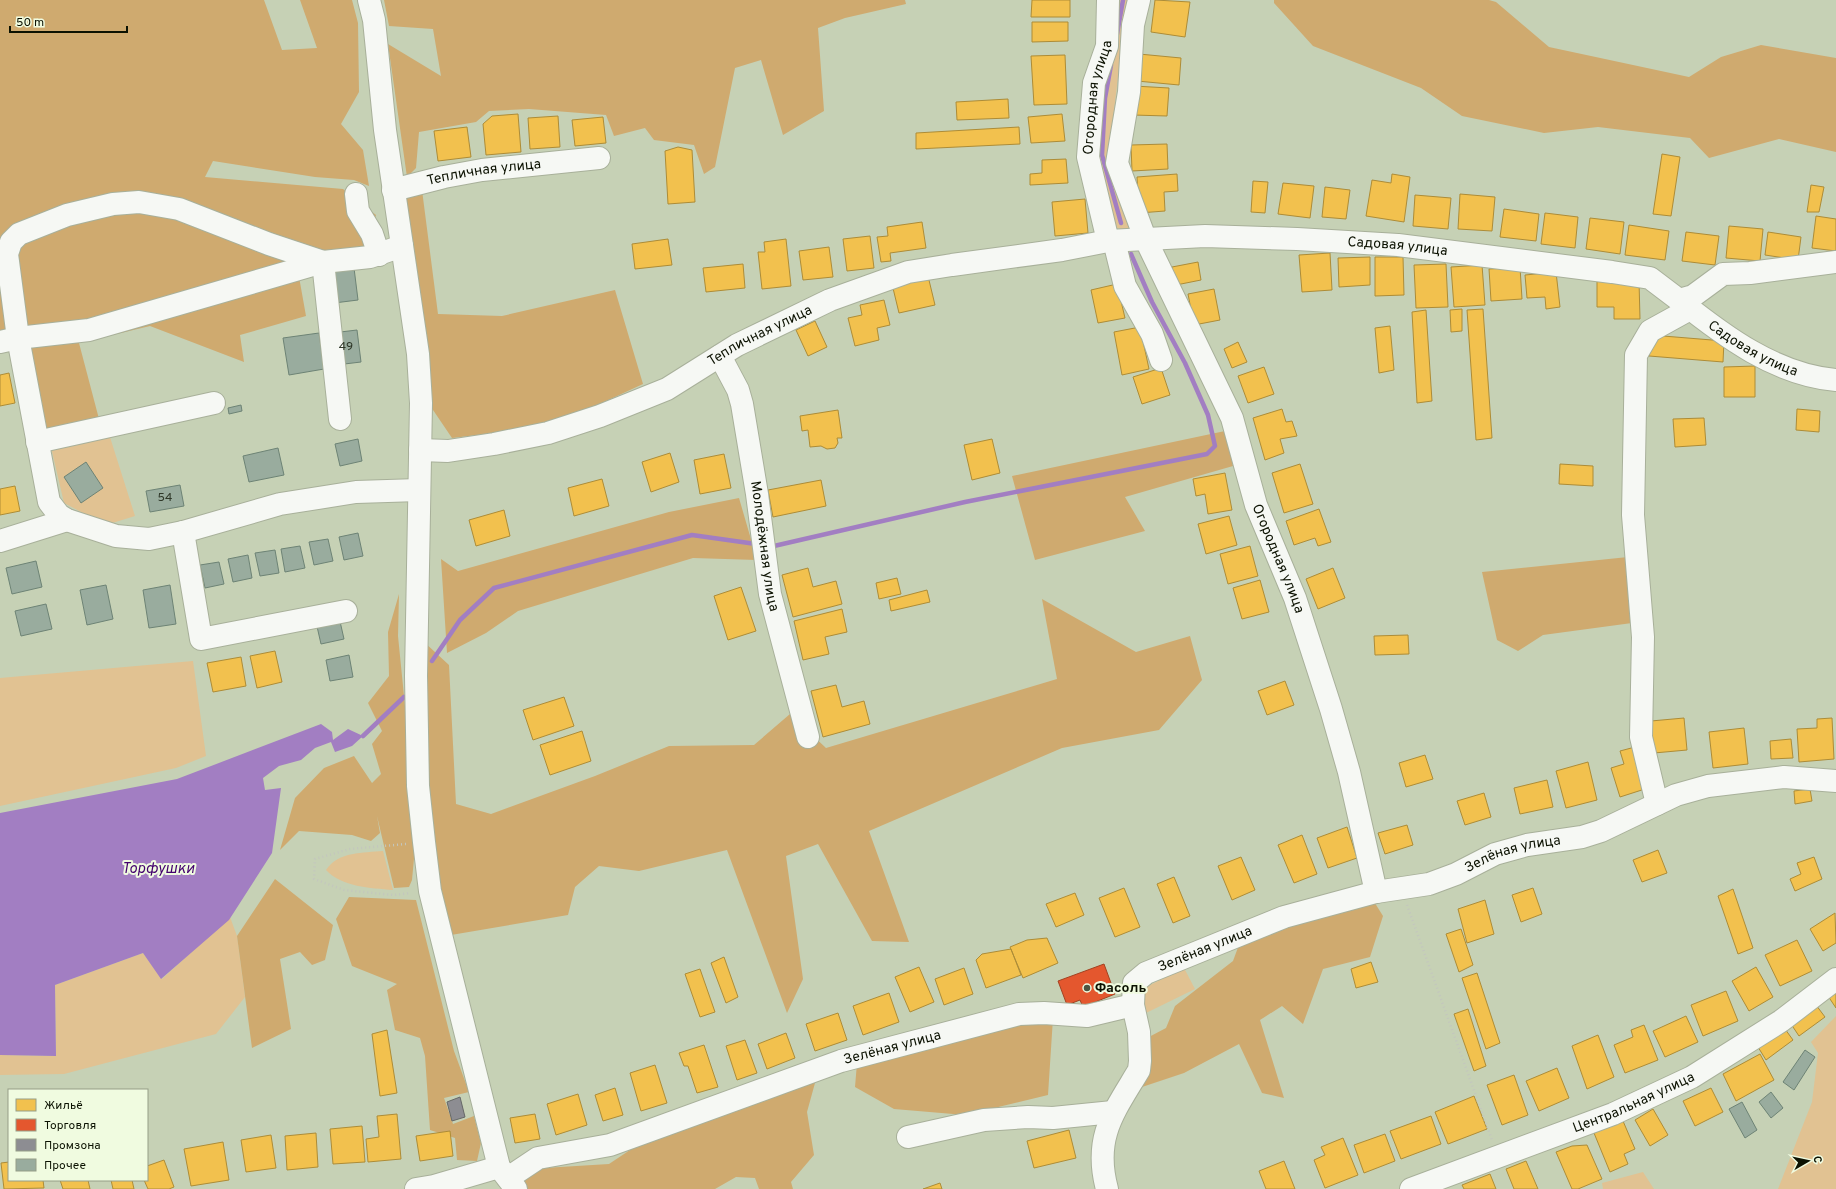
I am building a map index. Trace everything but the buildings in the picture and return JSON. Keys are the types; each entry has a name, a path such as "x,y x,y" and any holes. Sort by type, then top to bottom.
{"street":[{"path":"370,0 374,20 385,130 393,190 418,354 421,403 416,676 418,786 424,842 430,891 508,1178"},
{"name":"Огородная улица","path":"1108,0 1107,46 1094,83 1088,156 1124,286 1152,334 1162,360"},
{"name":"Огородная улица","path":"1139,0 1134,25 1129,92 1117,163 1145,238 1232,418 1256,505 1295,598 1331,709 1349,772 1376,892"},
{"name":"Тепличная улица","path":"393,190 444,177 482,170 599,158"},
{"path":"356,194 358,211 372,234 379,255"},
{"path":"323,262 269,244 179,209 139,202 113,204 67,215 19,234 11,242 7,254 9,340 37,442 49,502 59,515 67,520 116,536 149,539 183,532 280,504 356,492 419,490"},
{"name":"Садовая улица","path":"1111,242 1128,242 1145,238 1206,236 1398,245 1650,278 1720,333 1761,357 1802,374 1822,379 1836,380"},
{"name":"Тепличная улица","path":"420,450 448,451 494,444 548,433 600,416 667,389 737,345 830,300 908,272 1111,242"},
{"path":"9,340 89,330 323,262 379,255 402,246"},
{"path":"323,262 340,419"},
{"path":"1657,804 1641,737 1643,637 1633,515 1636,356 1650,331 1723,274 1750,273 1836,262"},
{"name":"Молодёжная улица","path":"720,356 738,390 742,404 757,494 770,594 808,737"},
{"path":"37,442 214,403"},
{"path":"0,541 67,520"},
{"path":"183,532 202,639 346,611"},
{"name":"Зелёная улица","path":"416,1189 508,1178 538,1158 610,1145 841,1061 1020,1014 1044,1013 1087,1016 1133,1005 1134,982 1146,973 1284,917 1376,892 1429,884 1456,874 1495,854 1527,845 1582,837 1595,833 1676,795 1708,786 1784,777 1836,781"},
{"name":"Центральная улица","path":"1411,1189 1613,1114 1692,1077 1782,1021 1836,979"},
{"path":"1107,1189 1104,1177 1102,1150 1107,1126 1113,1112 1139,1070 1139,1032 1133,1005"},
{"path":"908,1137 984,1120 1028,1117 1053,1118 1113,1112"}],"path":[{"path":"424,842 350,849 315,859 314,879 344,890 394,895 430,891"},
{"path":"1400,888 1419,933 1498,1156"}],"shaded area":[{"path":"0,0 264,0 282,50 317,48 300,0 352,0 358,23 359,92 341,124 363,150 369,186 354,180 315,177 213,161 205,177 343,189 376,215 365,250 320,255 143,197 4,238 8,331 0,333"},
{"path":"384,0 905,0 906,4 845,18 818,28 824,111 783,135 761,60 735,68 715,167 704,174 694,145 654,140 645,128 614,136 606,115 529,109 489,111 476,122 419,132 416,168 407,177 388,44 441,76 433,29 389,26"},
{"path":"1116,0 1130,0 1124,26 1109,153 1131,224 1128,231 1114,227 1096,161 1097,116"},
{"path":"1274,0 1489,0 1496,2 1549,47 1689,77 1721,57 1761,45 1836,58 1836,152 1779,139 1709,158 1690,138 1598,127 1544,133 1462,116 1421,88 1313,46 1274,3"},
{"path":"422,190 438,314 502,316 615,290 643,384 578,414 511,431 452,438 431,407 425,324 403,192"},
{"path":"143,205 296,260 306,316 240,335 244,362 150,326 79,343 99,419 41,435 13,252 32,238 88,215"},
{"path":"1225,431 1233,466 1125,497 1145,531 1035,560 1012,476"},
{"path":"109,434 135,516 106,525 64,503 51,447"},
{"path":"739,498 757,560 693,558 518,611 486,633 447,653 441,559 458,571 669,512"},
{"path":"1628,557 1632,623 1543,635 1518,651 1497,640 1482,572"},
{"path":"399,594 398,636 417,826 412,880 409,887 394,888 377,816 380,833 371,841 352,835 299,831 280,850 295,798 324,768 354,756 372,783 381,774 372,744 382,731 368,703 389,676 388,632"},
{"path":"1042,599 1136,652 1190,636 1202,680 1159,730 1062,748 869,831 909,942 872,941 818,844 786,856 803,979 787,1013 727,850 639,871 599,866 575,887 568,915 451,935 440,888 425,787 423,641 449,665 456,804 491,814 595,776 669,746 754,745 790,714 826,748 1057,679"},
{"path":"193,661 206,756 176,768 0,806 0,678"},
{"path":"383,851 393,890 357,886 340,880 326,870 331,864 344,856"},
{"path":"275,879 333,925 325,960 312,965 300,952 280,959 291,1029 252,1048 237,936"},
{"path":"349,897 416,900 454,1051 469,1092 444,1098 453,1124 474,1116 481,1143 477,1161 457,1160 455,1138 430,1130 425,1056 420,1038 395,1030 387,990 397,984 352,966 336,919"},
{"path":"1373,900 1383,916 1370,957 1323,969 1303,1024 1282,1006 1260,1020 1284,1098 1262,1093 1239,1044 1184,1073 1142,1087 1147,1038 1166,1028 1175,1006 1233,961 1240,942"},
{"path":"230,917 237,936 245,997 216,1034 64,1074 0,1075 0,1055 56,1056 55,985 143,953 162,979"},
{"path":"1184,968 1195,989 1146,1013 1140,990"},
{"path":"1836,1016 1836,1189 1778,1189 1812,1102 1818,1053 1811,1042"},
{"path":"1053,1018 1048,1095 965,1115 894,1109 855,1087 857,1063 1014,1021"},
{"path":"815,1083 807,1112 814,1155 791,1182 793,1189 759,1189 755,1178 736,1177 715,1189 528,1189 521,1179 544,1168 609,1164 633,1148 800,1084"},
{"path":"1643,1172 1654,1189 1603,1189 1602,1183"}],"water":[{"name":"Торфушки","path":"321,724 332,732 333,740 348,729 363,736 352,746 335,752 331,742 315,748 301,760 279,766 263,778 265,790 281,788 272,853 229,920 161,979 143,953 55,985 56,1056 0,1055 0,813 177,779"}],"waterway":[{"path":"1117,34 1123,0"},
{"path":"1111,65 1105,98 1102,155 1121,223"},
{"path":"774,546 965,502 1207,454 1215,446 1208,415 1185,363 1152,302 1131,254"},
{"path":"432,661 460,620 494,588 692,535 756,544"},
{"path":"363,736 404,697"}],"place":[{"name":"Фасоль","path":"1087,988"}]}
